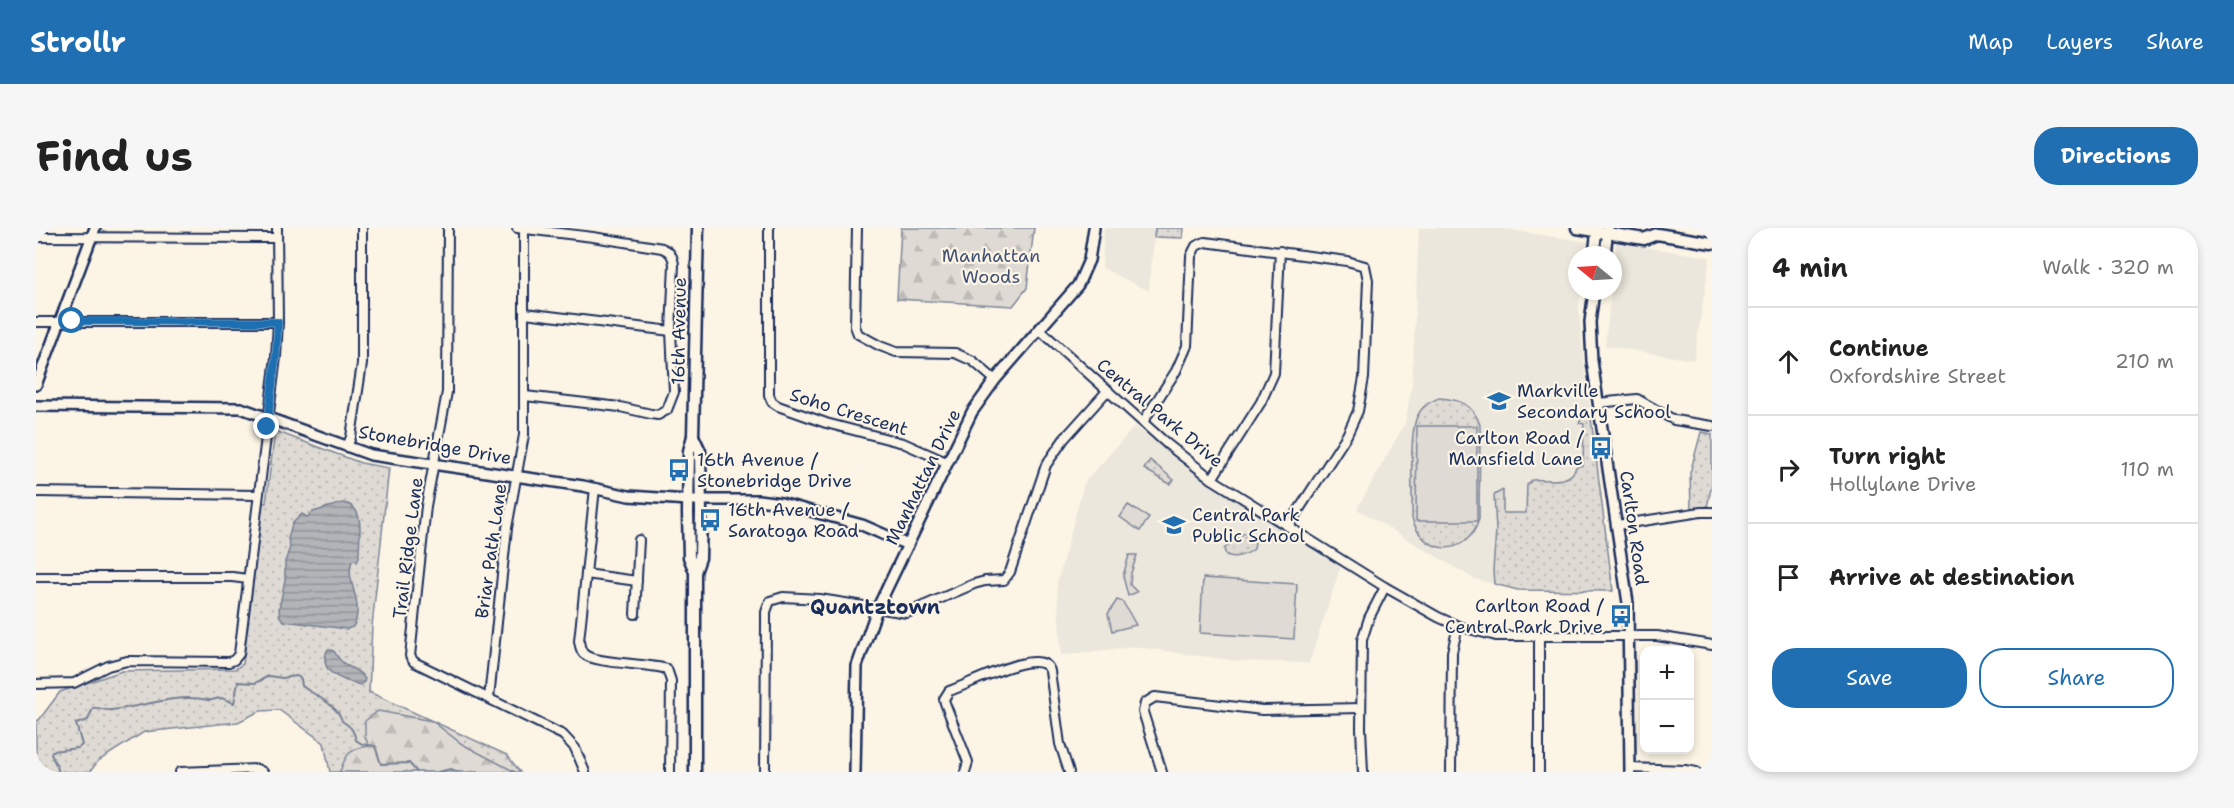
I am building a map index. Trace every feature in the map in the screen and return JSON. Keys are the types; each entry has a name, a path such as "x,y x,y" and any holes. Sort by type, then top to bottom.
{"main road":[{"name":"16th Avenue","path":"695,572 689,557 688,500 689,451 693,436 698,228"},
{"path":"1577,228 1602,230 1644,239 1653,231 1712,243"},
{"name":"16th Avenue","path":"693,436 700,451 701,500 700,558 695,572 695,772"}],"street":[{"path":"36,384 95,228"},
{"path":"36,684 74,683 108,666 127,661 234,660 240,650 276,357 277,228"},
{"path":"347,447 351,436 362,364 362,228"},
{"name":"Trail Ridge Lane","path":"448,228 447,392 426,506 410,654 414,662 563,735 575,748 585,772"},
{"path":"517,228 592,237 666,250 673,258 674,264 671,331 674,392 670,405 663,413 651,414 620,406 525,396"},
{"name":"Briar Path Lane","path":"489,698 506,538 524,435 524,228"},
{"name":"Soho Crescent","path":"769,228 768,388 772,402 826,423 903,443 946,462"},
{"path":"857,228 855,326 858,334 896,352 955,353 973,361 996,380"},
{"name":"Manhattan Drive","path":"855,772 857,666 877,609 972,412 996,380 1078,285 1089,260 1094,228"},
{"path":"1597,246 1602,230"},
{"path":"1602,230 1604,246"},
{"path":"36,237 277,238"},
{"path":"1143,422 1176,371 1187,346 1191,256 1196,246 1205,242 1280,251 1365,266 1368,280 1364,378 1358,411 1347,435 1289,525"},
{"path":"1212,479 1261,402 1274,373 1280,251"},
{"name":"Carlton Road","path":"1593,300 1590,322 1598,403 1628,603 1630,770"},
{"path":"525,313 671,331"},
{"path":"36,322 278,322"},
{"name":"Central Park Drive","path":"1040,330 1184,458 1212,479 1418,607 1458,626 1496,636 1668,636 1712,645"},
{"path":"765,772 766,612 770,601 783,597 820,599 907,613 974,584 1004,580 1010,573 1046,465 1064,439 1108,390"},
{"path":"1598,403 1637,399 1674,420 1712,426"},
{"name":"Stonebridge Drive","path":"36,406 226,407 245,410 370,455 595,488 629,496 688,500 758,500 781,503 862,525 908,545"},
{"path":"595,488 579,641 581,650 585,656 667,669 670,675 670,772"},
{"path":"36,492 258,495"},
{"path":"1617,525 1712,512"},
{"path":"635,614 639,540"},
{"path":"586,574 637,581"},
{"path":"36,577 232,577 248,579"},
{"path":"1363,772 1362,640 1369,618 1385,587"},
{"path":"1451,772 1452,652 1458,626"},
{"path":"1539,637 1539,772"},
{"path":"965,772 968,762 945,702 946,694 1009,667 1037,661 1049,666 1060,744 1069,772"},
{"path":"1162,772 1143,712 1144,703 1155,697 1262,710 1361,708"},
{"path":"181,772 257,769 263,772"},
{"path":"1630,770 1696,772"}],"shaded area":[{"path":"1104,228 1155,228 1149,291 1102,268"},
{"name":"Markville Secondary School","path":"1419,228 1497,228 1588,242 1587,246 1568,246 1568,300 1580,300 1582,346 1613,591 1518,590 1474,579 1357,509 1405,423 1412,384"},
{"path":"1617,243 1710,257 1694,360 1605,346 1610,300 1622,300 1622,246 1617,246"},
{"name":"Central Park Public School","path":"1135,426 1206,480 1341,566 1309,663 1238,661 1134,647 1061,655 1057,583 1084,483"},
{"path":"342,503 350,505 355,510 360,524 359,557 357,562 352,561 350,569 357,609 353,627 347,629 284,621 280,617 279,609 292,524 302,514 307,517 313,512"},
{"path":"328,649 334,651 338,658 362,675 364,682 360,685 346,681 328,670 325,657"}],"green space":[{"name":"Manhattan Woods","path":"901,228 1034,228 1027,288 1013,306 897,299"},
{"path":"1155,228 1184,228 1183,238 1154,237"},
{"path":"1439,398 1459,401 1469,407 1480,425 1479,519 1473,532 1465,541 1446,548 1435,546 1426,540 1418,531 1412,518 1412,449 1415,423 1422,409"},
{"path":"1585,416 1591,418 1613,591 1518,590 1494,584 1496,530 1494,495 1503,490 1503,513 1526,513 1527,485 1532,480 1563,479 1569,477 1576,467 1583,465 1584,424 1579,423"},
{"path":"1417,426 1477,426 1477,521 1416,521"},
{"path":"275,431 361,463 389,468 372,626 369,692 507,755 520,772 330,772 324,743 279,710 260,711 238,722 144,732 98,761 90,772 36,772 36,721 60,692 122,671 235,669 243,664 261,503 266,503"},
{"path":"1701,432 1712,434 1712,484 1707,507 1691,508 1690,473"},
{"path":"1150,460 1174,480 1170,484 1144,469"},
{"path":"1128,505 1149,518 1140,531 1120,517"},
{"path":"1244,533 1255,542 1254,549 1241,556 1226,555 1224,549"},
{"path":"1129,555 1137,555 1130,585 1137,592 1128,596 1123,576"},
{"path":"1203,578 1297,584 1294,639 1200,633"},
{"path":"1117,600 1123,602 1136,625 1112,631 1108,614"},
{"path":"378,711 432,721 462,744 515,772 340,772 344,760 350,753 369,746 365,737 365,721"}],"waterway":[{"path":"58,772 52,751 78,748 82,745 76,724 88,720 93,708 111,710 184,698 210,700 221,698 234,703 238,682 255,683 269,676 282,678 297,676 301,679 302,686 336,710 342,721 354,733 356,740 362,744 375,746 381,764 409,763 417,772"},
{"path":"438,772 451,769 458,772"}],"place":[{"name":"Markville Secondary School","path":"1499,401"},
{"name":"Carlton Road / Mansfield Lane","path":"1601,448"},
{"name":"16th Avenue / Stonebridge Drive","path":"679,470"},
{"name":"16th Avenue / Saratoga Road","path":"710,520"},
{"name":"Central Park Public School","path":"1174,525"},
{"name":"Carlton Road / Central Park Drive","path":"1621,616"}],"district":[{"name":"Quantztown","path":"875,607"}],"route":[{"path":"72,321 278,322 267,427"}]}
